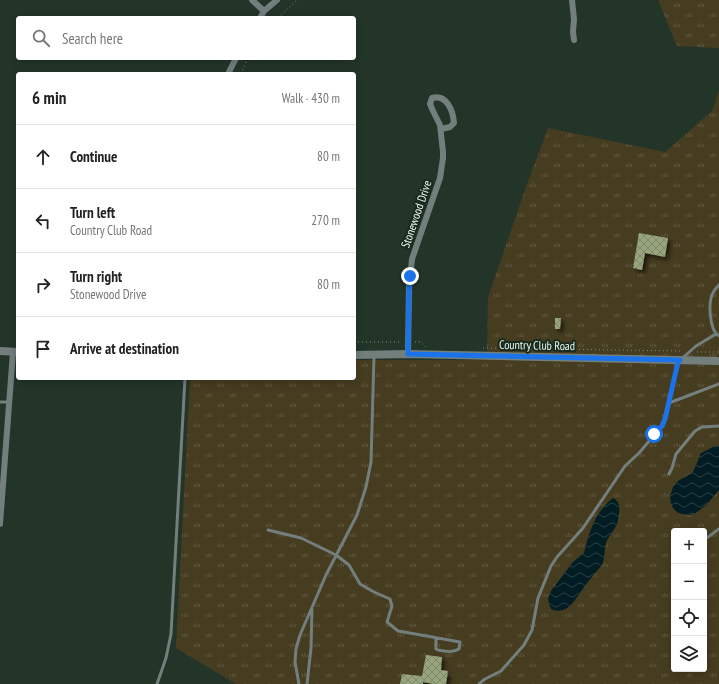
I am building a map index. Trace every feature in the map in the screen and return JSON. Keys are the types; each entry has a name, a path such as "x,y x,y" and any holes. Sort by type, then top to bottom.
{"street":[{"path":"252,0 264,11"},
{"path":"261,16 264,11 276,0"},
{"path":"572,0 574,40"},
{"path":"229,72 235,60"},
{"name":"Stonewood Drive","path":"408,354 409,288 412,259 440,178 443,152 440,124 430,104 432,98 437,96 443,99 448,105 453,115 454,123 450,127 441,129"},
{"path":"0,351 16,352 9,402 0,524"},
{"name":"Country Club Road","path":"356,355 408,354 719,361"}],"lane":[{"path":"479,684 485,679 501,671 524,645 532,630 538,598 551,566 557,557 583,528 625,466 639,453 662,426 669,403 678,362 696,346 718,335 713,328 709,310 713,292 719,285"},
{"path":"299,684 295,662 296,649 300,635 336,555 357,515 366,487 371,462 374,355"},
{"path":"157,684 172,634 185,380"},
{"path":"669,403 719,384"},
{"path":"0,402 9,402"},
{"path":"669,474 676,454 695,431 702,427 719,426"},
{"path":"707,538 719,529"},
{"path":"268,530 301,538 336,555 349,565 360,584 390,600 392,606 387,622 398,631 460,642 459,649 451,652 438,650 436,649 436,638"},
{"path":"307,684 311,648 312,606"}],"path":[{"path":"280,16 297,0"},
{"path":"241,72 247,60"},
{"path":"356,342 420,342 426,347"},
{"path":"482,348 719,352"}],"green space":[{"path":"658,0 719,0 719,48 677,46"},
{"path":"719,91 719,684 236,684 176,648 190,380 356,380 356,360 487,360 488,297 548,128 665,152 712,111"}],"water":[{"path":"715,446 719,446 719,490 708,503 694,514 689,515 678,513 673,508 671,503 670,497 673,487 678,481 693,472 701,453"},
{"path":"613,498 618,503 619,515 616,526 606,543 602,565 569,606 562,610 551,609 548,599 551,591 573,562 584,553 597,516"}],"building":[{"path":"639,233 668,238 665,257 645,253 642,270 633,268"},
{"path":"555,318 561,318 560,329 555,329"},
{"path":"426,655 442,657 441,670 448,671 446,684 423,682 423,684 400,684 402,674 422,676"}],"route":[{"path":"410,276 408,354 680,360 678,362 665,419 662,426 654,434"}]}
